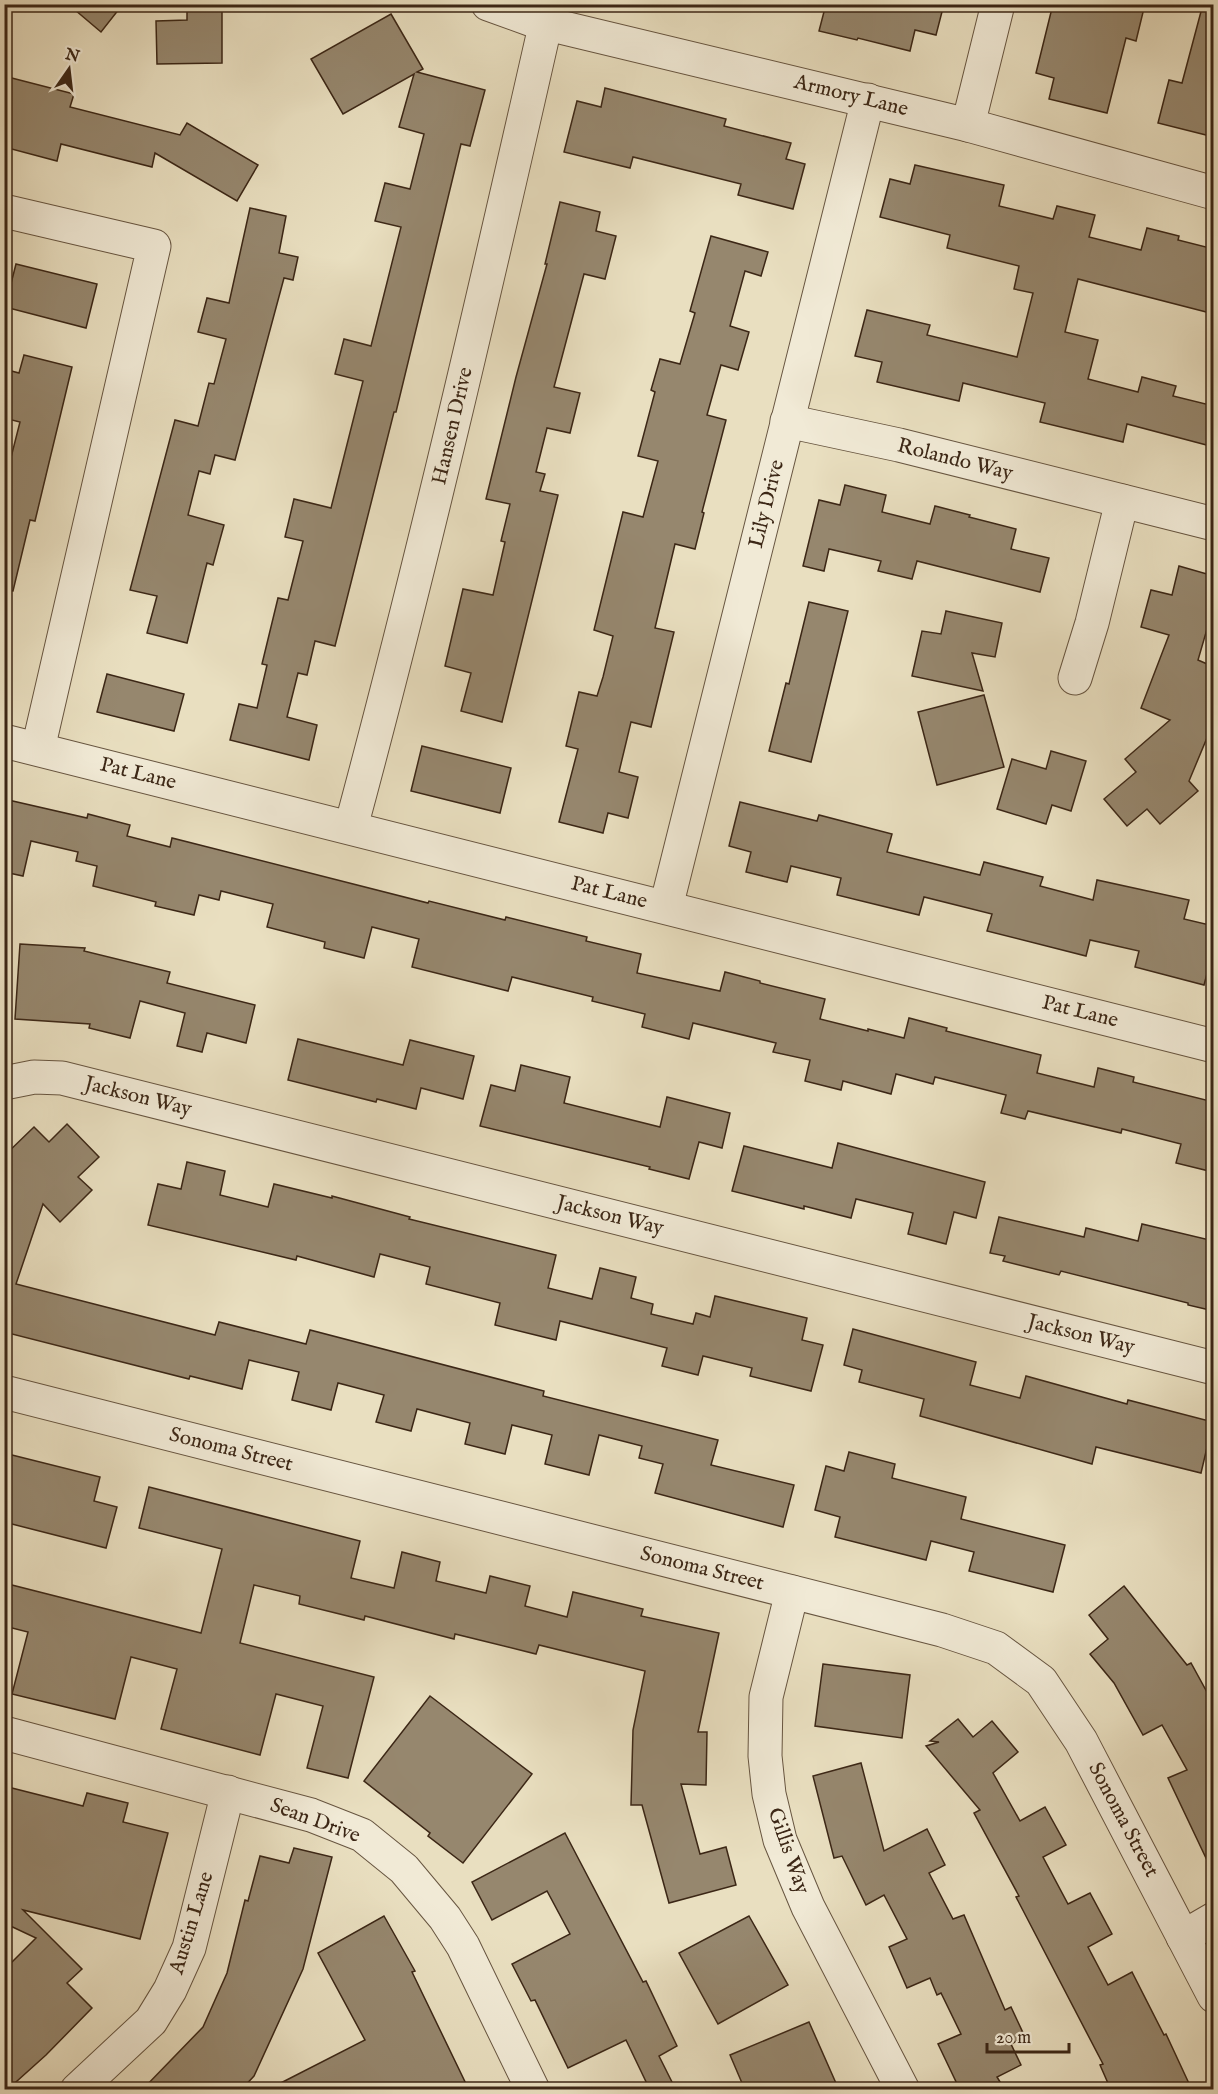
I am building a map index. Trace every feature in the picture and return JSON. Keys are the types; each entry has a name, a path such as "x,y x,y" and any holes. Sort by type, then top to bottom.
{"street":[{"name":"Armory Lane","path":"488,4 535,21 968,125 1214,194"},
{"path":"968,125 998,4"},
{"name":"Hansen Drive","path":"351,827 448,449 546,22"},
{"name":"Lily Drive","path":"666,908 867,100"},
{"path":"4,211 154,246 38,749"},
{"name":"Rolando Way","path":"788,421 899,445 1214,524"},
{"path":"1076,678 1122,501"},
{"name":"Pat Lane","path":"4,741 1214,1046"},
{"name":"Jackson Way","path":"4,1083 34,1077 62,1078 1214,1368"},
{"name":"Sonoma Street","path":"4,1392 942,1630 996,1648 1041,1681 1081,1742 1214,1996"},
{"name":"Gillis Way","path":"792,1592 766,1697 765,1756 769,1794 780,1840 808,1907 903,2090"},
{"name":"Sean Drive","path":"4,1733 311,1815 362,1835 404,1869 445,1918 463,1946 533,2090"},
{"name":"Austin Lane","path":"77,2090 151,2021 170,1990 189,1948 228,1792"},
{"path":"1184,1937 1214,1919"}],"building":[{"path":"68,4 123,4 101,32"},
{"path":"187,4 222,4 222,63 157,64 156,21 187,20"},
{"path":"826,4 944,4 936,35 915,30 910,51 819,31"},
{"path":"1053,4 1145,4 1136,41 1126,38 1107,113 1049,99 1054,78 1036,73"},
{"path":"1203,4 1214,4 1214,137 1158,123 1169,80 1182,83"},
{"path":"391,14 423,69 417,72 485,90 470,146 461,144 396,412 394,412 335,646 315,641 307,675 298,673 287,717 317,725 309,760 230,740 239,704 257,708 267,665 262,664 278,598 288,600 303,541 285,537 294,499 331,508 363,381 335,374 344,339 371,346 401,227 375,221 385,183 410,189 424,134 399,127 414,74 343,114 311,59"},
{"path":"4,76 74,94 70,107 180,135 187,123 258,165 237,201 155,153 152,167 61,144 57,161 4,147"},
{"path":"605,88 726,119 724,126 791,143 786,159 805,164 793,209 738,195 741,184 633,157 630,168 564,152 577,101 601,107"},
{"path":"915,165 1004,185 999,206 1053,219 1057,206 1095,215 1089,237 1141,250 1147,228 1179,236 1178,240 1214,249 1214,314 1078,279 1065,332 1098,340 1088,379 1138,392 1142,377 1176,386 1173,396 1214,406 1214,447 1127,424 1123,442 1040,422 1045,403 963,383 959,401 877,382 882,362 855,356 867,310 930,325 927,335 1017,357 1033,293 1014,289 1019,266 947,248 950,235 880,217 890,179 910,184"},
{"path":"560,202 600,212 596,231 616,236 605,279 584,274 554,387 580,393 570,433 547,428 536,472 545,474 540,491 558,495 502,722 461,711 471,673 445,666 463,589 493,595 505,542 501,541 510,504 486,499 547,264 545,264"},
{"path":"250,208 286,216 279,253 298,257 293,280 284,278 235,460 215,455 210,474 199,471 188,515 224,525 213,565 207,563 187,643 147,633 157,596 130,590 175,420 198,426 209,383 214,384 226,339 198,332 207,298 229,303"},
{"path":"711,236 768,252 761,276 745,271 730,326 749,332 738,370 721,365 707,415 726,420 702,512 704,513 695,549 675,544 655,628 674,632 651,727 631,722 619,772 638,777 628,818 608,813 603,833 559,822 578,749 566,746 579,692 597,696 603,677 613,636 594,630 623,512 643,517 658,461 638,456 655,392 651,390 660,359 680,364 695,313 690,311"},
{"path":"16,264 97,284 86,328 5,307"},
{"path":"24,355 72,367 35,521 30,520 13,591 4,590 4,485 20,422 4,418 4,369 19,373"},
{"path":"845,485 886,495 882,512 930,524 935,506 1016,529 1011,549 1049,558 1040,592 917,561 912,579 878,571 881,561 829,549 824,571 803,566 819,500 840,505"},
{"path":"1179,566 1214,576 1214,605 1198,660 1214,667 1214,721 1189,781 1198,791 1160,824 1147,809 1127,826 1104,799 1136,772 1125,759 1170,720 1141,708 1169,635 1141,627 1151,590 1172,595"},
{"path":"809,602 848,611 811,762 769,751 786,683 789,684"},
{"path":"946,611 1002,623 995,657 972,653 983,691 912,676 922,631 941,634"},
{"path":"107,674 184,694 174,731 97,712"},
{"path":"984,695 1004,767 937,785 918,712"},
{"path":"422,746 511,768 500,813 411,791"},
{"path":"1051,751 1086,761 1071,811 1052,805 1046,824 997,809 1012,759 1046,769"},
{"path":"4,799 87,818 88,814 130,825 127,836 170,847 172,838 428,903 429,901 505,920 506,917 587,937 586,941 641,954 637,973 720,991 725,972 760,981 760,983 825,999 820,1019 868,1031 868,1029 904,1038 909,1018 947,1028 946,1031 1041,1055 1037,1073 1094,1087 1098,1068 1134,1077 1133,1082 1214,1102 1214,1153 1209,1171 1176,1163 1181,1144 1122,1129 1121,1133 1028,1111 1025,1119 1001,1113 1006,1095 935,1077 933,1084 896,1074 891,1094 843,1081 841,1090 805,1081 810,1060 773,1052 776,1043 693,1023 689,1039 642,1027 645,1014 592,1001 593,997 512,977 508,991 412,967 419,939 372,927 364,958 324,948 325,942 267,927 273,904 221,891 219,900 199,895 194,915 155,906 156,902 93,886 97,866 76,861 78,852 31,841 23,876 4,872"},
{"path":"740,802 817,821 819,815 892,834 887,852 980,875 984,862 1043,877 1040,886 1093,900 1097,880 1189,900 1184,919 1214,926 1214,947 1204,985 1135,967 1139,951 1090,940 1086,956 987,931 992,914 924,897 919,915 837,895 841,878 791,866 787,882 746,872 751,852 729,846"},
{"path":"20,944 85,948 84,951 170,972 167,983 255,1005 246,1043 207,1033 202,1052 177,1046 185,1013 140,1001 130,1038 89,1028 90,1024 15,1019"},
{"path":"298,1039 403,1065 410,1040 474,1056 463,1099 421,1088 416,1109 377,1099 376,1102 288,1080"},
{"path":"521,1065 570,1077 564,1103 660,1127 667,1097 730,1113 722,1148 699,1142 689,1179 649,1169 650,1167 480,1126 491,1085 515,1091"},
{"path":"67,1124 99,1157 78,1177 92,1190 60,1222 43,1204 16,1284 215,1335 219,1322 306,1344 310,1330 544,1391 543,1396 718,1440 711,1465 794,1485 783,1527 655,1493 663,1464 639,1458 642,1446 599,1435 589,1475 545,1464 552,1435 512,1425 505,1454 465,1444 470,1423 417,1409 411,1431 376,1422 384,1395 338,1383 331,1410 292,1400 299,1372 249,1360 242,1389 190,1376 189,1379 4,1332 4,1156 34,1127 49,1142"},
{"path":"838,1143 985,1182 976,1218 954,1212 946,1244 908,1234 913,1213 856,1199 851,1218 732,1191 744,1146 832,1168"},
{"path":"187,1162 225,1171 220,1195 268,1207 274,1184 332,1198 332,1196 410,1217 409,1219 556,1255 548,1288 592,1299 600,1268 636,1277 631,1298 653,1304 651,1314 693,1324 696,1313 710,1317 715,1296 807,1318 802,1340 823,1345 811,1391 750,1376 752,1368 703,1356 698,1375 662,1366 667,1348 560,1321 556,1340 495,1325 500,1303 426,1284 430,1267 380,1254 374,1277 297,1256 296,1260 148,1225 158,1184 181,1189"},
{"path":"999,1217 1084,1237 1086,1228 1138,1241 1142,1224 1214,1241 1214,1311 1061,1271 1059,1275 1003,1261 1005,1256 990,1253"},
{"path":"853,1329 976,1362 970,1385 1020,1398 1026,1376 1127,1404 1128,1400 1213,1422 1201,1473 1096,1447 1092,1464 920,1416 924,1399 859,1382 862,1370 844,1365"},
{"path":"849,1452 895,1464 892,1478 966,1497 961,1519 1065,1545 1053,1592 969,1571 974,1552 931,1541 926,1560 835,1537 840,1517 815,1510 826,1466 844,1471"},
{"path":"4,1453 100,1477 94,1501 117,1507 106,1548 4,1522"},
{"path":"149,1487 360,1541 351,1578 394,1588 402,1552 440,1562 436,1581 486,1593 490,1576 530,1586 525,1606 567,1617 573,1592 643,1609 641,1616 719,1633 698,1732 707,1732 706,1785 681,1784 700,1854 726,1847 736,1885 669,1903 642,1805 631,1805 633,1730 645,1671 539,1645 536,1654 455,1634 454,1639 365,1616 364,1620 299,1604 300,1596 254,1585 240,1643 374,1677 348,1778 307,1768 323,1706 276,1694 260,1755 161,1729 177,1669 131,1657 115,1719 12,1694 28,1632 4,1626 4,1583 201,1633 222,1549 139,1528"},
{"path":"1124,1586 1187,1665 1191,1663 1214,1705 1214,1875 1168,1778 1187,1770 1162,1725 1143,1735 1114,1683 1090,1654 1108,1639 1089,1615"},
{"path":"823,1664 910,1675 902,1738 815,1726"},
{"path":"430,1696 532,1774 463,1863 428,1836 430,1833 364,1781"},
{"path":"958,1719 973,1737 992,1721 1018,1752 993,1773 1020,1821 1045,1807 1066,1845 1043,1857 1068,1904 1090,1893 1112,1934 1088,1947 1108,1985 1132,1972 1164,2035 1166,2034 1192,2090 1111,2090 1100,2065 1103,2064 1016,1897 1019,1896 974,1813 980,1810 926,1746 939,1742 930,1741"},
{"path":"861,1763 884,1851 927,1829 945,1865 929,1873 953,1919 964,1915 1005,2010 1011,2007 1025,2037 1011,2044 1021,2065 997,2077 1005,2090 960,2090 938,2044 961,2034 941,1993 937,1995 930,1978 907,1988 889,1947 907,1939 884,1895 866,1905 842,1856 834,1858 813,1776"},
{"path":"4,1786 83,1806 87,1793 128,1803 123,1822 168,1833 140,1939 23,1910 82,1969 67,1983 92,2008 46,2055 7,2090 4,2090 4,1970 36,1938 4,1923"},
{"path":"565,1833 643,1982 646,1981 677,2046 659,2056 676,2090 650,2090 626,2040 568,2068 535,2000 531,2001 512,1964 570,1934 547,1891 492,1920 472,1882"},
{"path":"294,1848 332,1857 303,1969 254,2076 241,2090 142,2090 203,2027 227,1973 245,1900 248,1901 260,1856 289,1863"},
{"path":"384,1916 415,1971 412,1972 469,2090 267,2090 365,2040 318,1953"},
{"path":"749,1916 788,1985 718,2024 679,1953"},
{"path":"809,2022 839,2090 745,2090 730,2055"}]}
